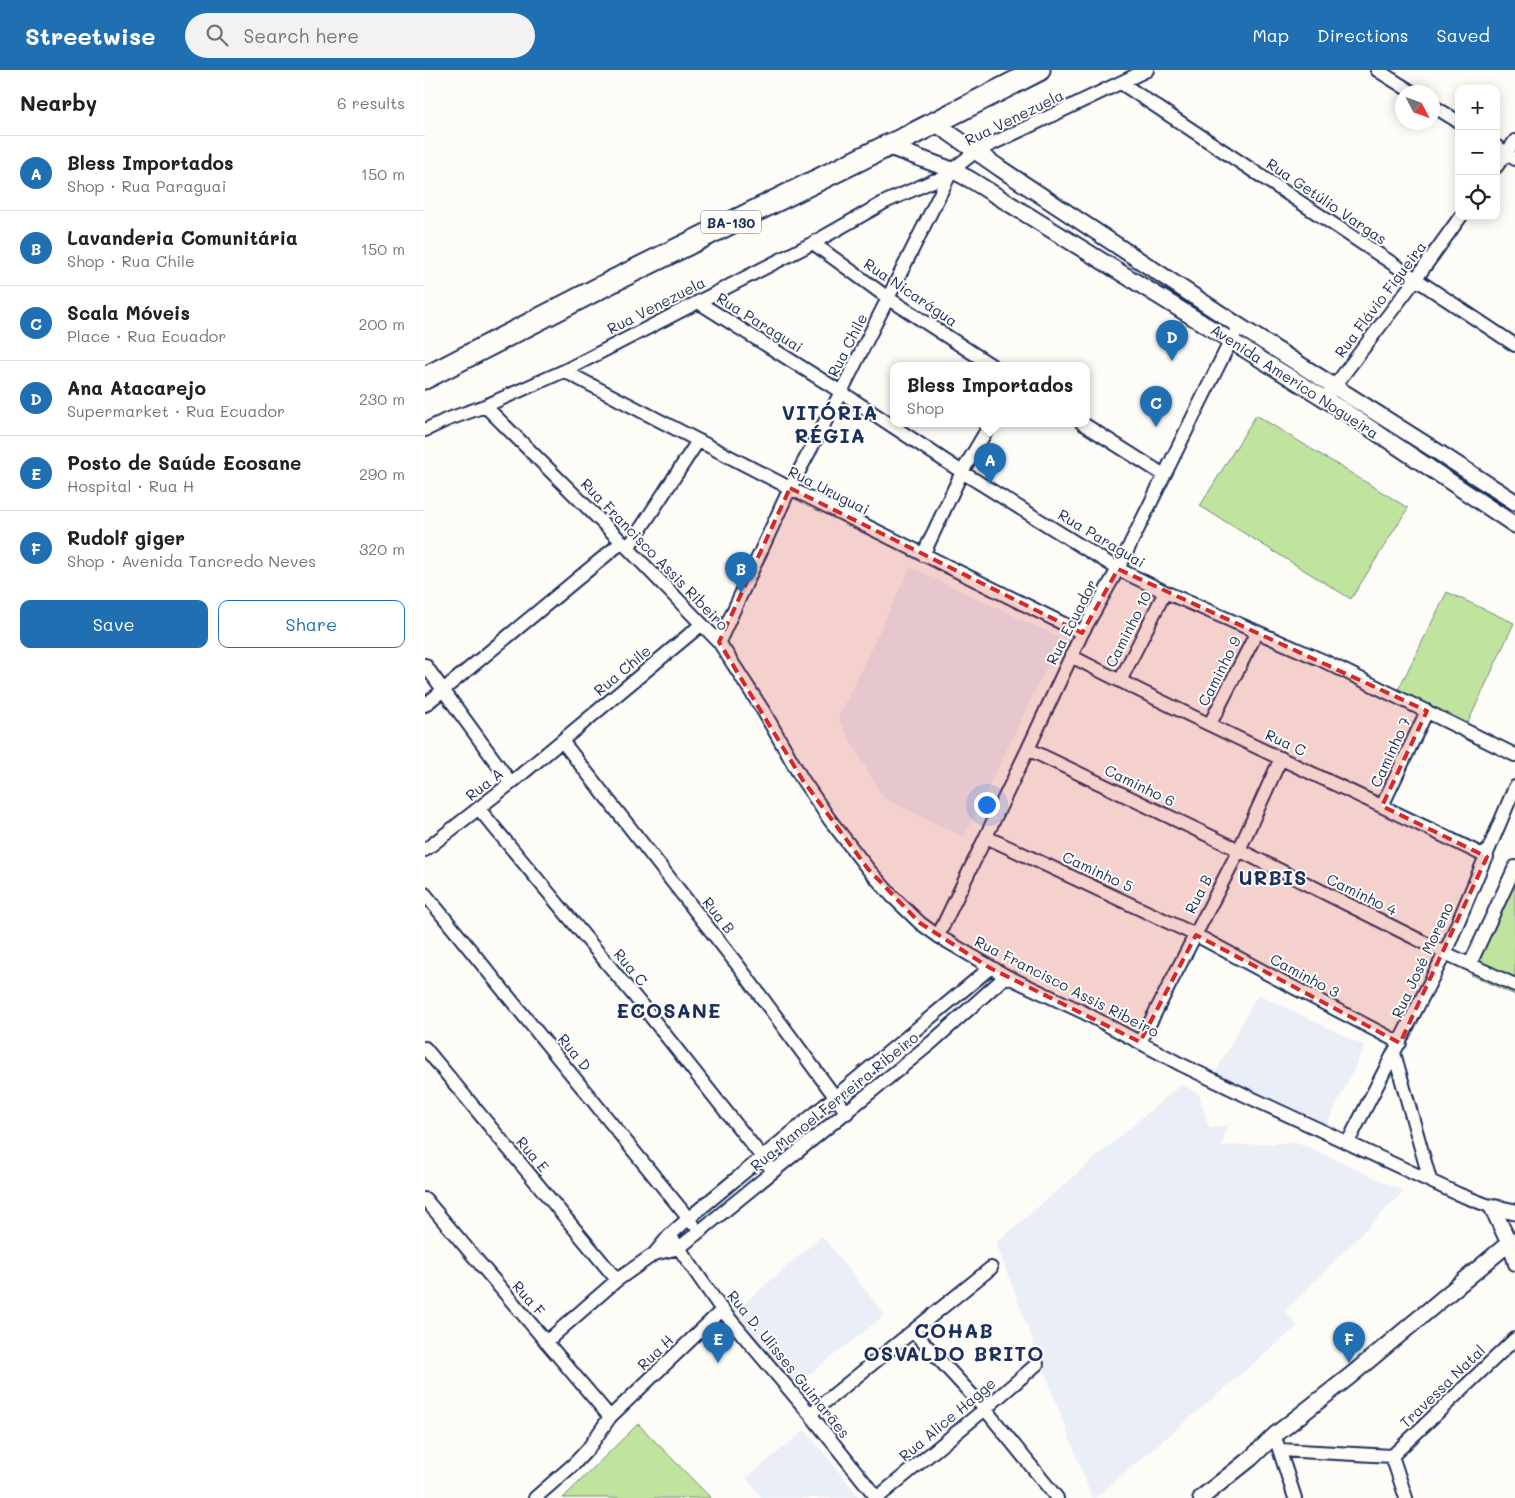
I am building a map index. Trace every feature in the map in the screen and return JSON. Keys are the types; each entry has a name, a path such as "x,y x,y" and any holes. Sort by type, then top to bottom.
{"highway":[{"name":"BA-130","path":"425,378 615,280 1039,70"}],"street":[{"name":"Rua Venezuela","path":"425,430 564,371 813,243 891,199 950,174 975,152 1147,70"},
{"path":"1377,70 1401,85"},
{"name":"Rua Getúlio Vargas","path":"1121,83 1515,345"},
{"path":"1440,110 1455,120"},
{"name":"Avenida Americo Nogueira","path":"935,123 975,152 1239,326 1515,502"},
{"path":"1506,153 1515,142"},
{"name":"Avenida Americo Nogueira","path":"887,146 950,174 971,180 1346,412 1515,525"},
{"name":"Rua Chile","path":"719,642 790,488 841,392 950,174"},
{"path":"1036,220 1048,200"},
{"name":"Rua Flávio Figueira","path":"1325,400 1458,220"},
{"name":"Rua Nicarágua","path":"813,243 888,298 986,362"},
{"name":"Rua Paraguai","path":"698,302 890,424"},
{"name":"Rua Ecuador","path":"938,936 1082,633 1118,569 1239,326"},
{"name":"Rua Uruguai","path":"564,371 790,488 1082,633"},
{"name":"Rua Francisco Assis Ribeiro","path":"485,406 625,545 719,642 764,712 802,779 830,820 891,896 920,923 990,968 1083,1012 1232,1089 1492,1208"},
{"name":"Rua Paraguai","path":"894,427 962,472 1118,569 1165,592 1332,664 1515,755"},
{"path":"923,555 962,472 989,427"},
{"path":"1088,427 1164,475"},
{"path":"425,705 625,545 698,441"},
{"name":"Caminho 10","path":"1120,681 1165,592"},
{"name":"Rua Chile","path":"562,741 703,624"},
{"name":"Caminho 9","path":"1211,724 1257,632"},
{"name":"Rua C","path":"1071,656 1487,857"},
{"path":"425,665 511,783"},
{"name":"Caminho 7","path":"1382,806 1427,711"},
{"name":"Rua A","path":"425,850 479,809 562,741"},
{"name":"Rua B","path":"562,741 740,968 847,1112"},
{"name":"Caminho 6","path":"1028,749 1239,850"},
{"name":"Rua B","path":"1141,1042 1239,850 1281,758"},
{"name":"Rua José Moreno","path":"1348,1142 1445,953 1514,792"},
{"name":"Rua C","path":"479,809 640,1003 773,1171"},
{"name":"Caminho 5","path":"986,837 1196,935"},
{"name":"Caminho 4","path":"1239,850 1445,953 1515,985"},
{"path":"1470,964 1515,867"},
{"name":"Rua D","path":"425,894 700,1231"},
{"name":"Caminho 3","path":"1196,935 1397,1048"},
{"name":"Rua Manoel Ferreira Ribeiro","path":"546,1342 617,1280 654,1254 669,1236 689,1218 990,968"},
{"name":"Rua Manoel Ferreira Ribeiro","path":"654,1254 679,1248 931,1043 1006,976"},
{"name":"Rua E","path":"425,1048 617,1280"},
{"path":"1397,1048 1430,1180"},
{"name":"Rua F","path":"425,1199 610,1417"},
{"path":"1492,1208 1515,1212"},
{"path":"1492,1208 1512,1242 1515,1264"},
{"path":"669,1236 679,1248"},
{"path":"1201,1498 1251,1458 1275,1435 1350,1376 1512,1242"},
{"name":"Rua D. Ulisses Guimarães","path":"679,1248 722,1310 810,1414 877,1498"},
{"path":"810,1414 991,1268"},
{"name":"Rua H","path":"535,1498 575,1464 610,1417 722,1310"},
{"path":"913,1331 985,1409 1057,1498"},
{"name":"Travessa Natal","path":"1392,1456 1515,1340"},
{"name":"Rua Alice Hagge","path":"877,1498 1037,1364"},
{"path":"1275,1435 1295,1498"},
{"path":"1279,1450 1392,1456 1406,1498"}],"highlighted area":[{"path":"790,488 1082,633 1118,569 1427,711 1382,806 1487,857 1400,1043 1196,935 1140,1042 990,968 920,923 868,869 802,779 719,642"}],"shaded area":[{"path":"910,567 1059,637 1054,652 964,837 883,798 838,718"},
{"path":"1258,994 1365,1046 1326,1127 1214,1075"},
{"path":"1181,1084 1199,1094 1209,1128 1227,1125 1222,1146 1297,1142 1404,1191 1285,1311 1298,1326 1095,1498 1092,1498 996,1243"},
{"path":"822,1236 885,1315 791,1389 733,1313"},
{"path":"805,1430 860,1498 762,1498 746,1478"}],"green space":[{"path":"1256,415 1408,508 1351,599 1200,506"},
{"path":"1447,592 1514,623 1465,729 1396,694"},
{"path":"1515,875 1515,995 1471,975"},
{"path":"638,1424 711,1498 563,1498"}],"place":[{"name":"Ana Atacarejo","path":"1172,361"},
{"name":"Scala Móveis","path":"1156,427"},
{"name":"Bless Importados","path":"990,484"},
{"name":"Lavanderia Comunitária","path":"741,593"},
{"name":"Posto de Saúde Ecosane","path":"718,1363"},
{"name":"Rudolf giger","path":"1349,1363"}],"district":[{"name":"VITÓRIA RÉGIA","path":"830,424"},
{"name":"URBIS","path":"1273,877"},
{"name":"ECOSANE","path":"669,1010"},
{"name":"COHAB OSVALDO BRITO","path":"954,1342"}]}
